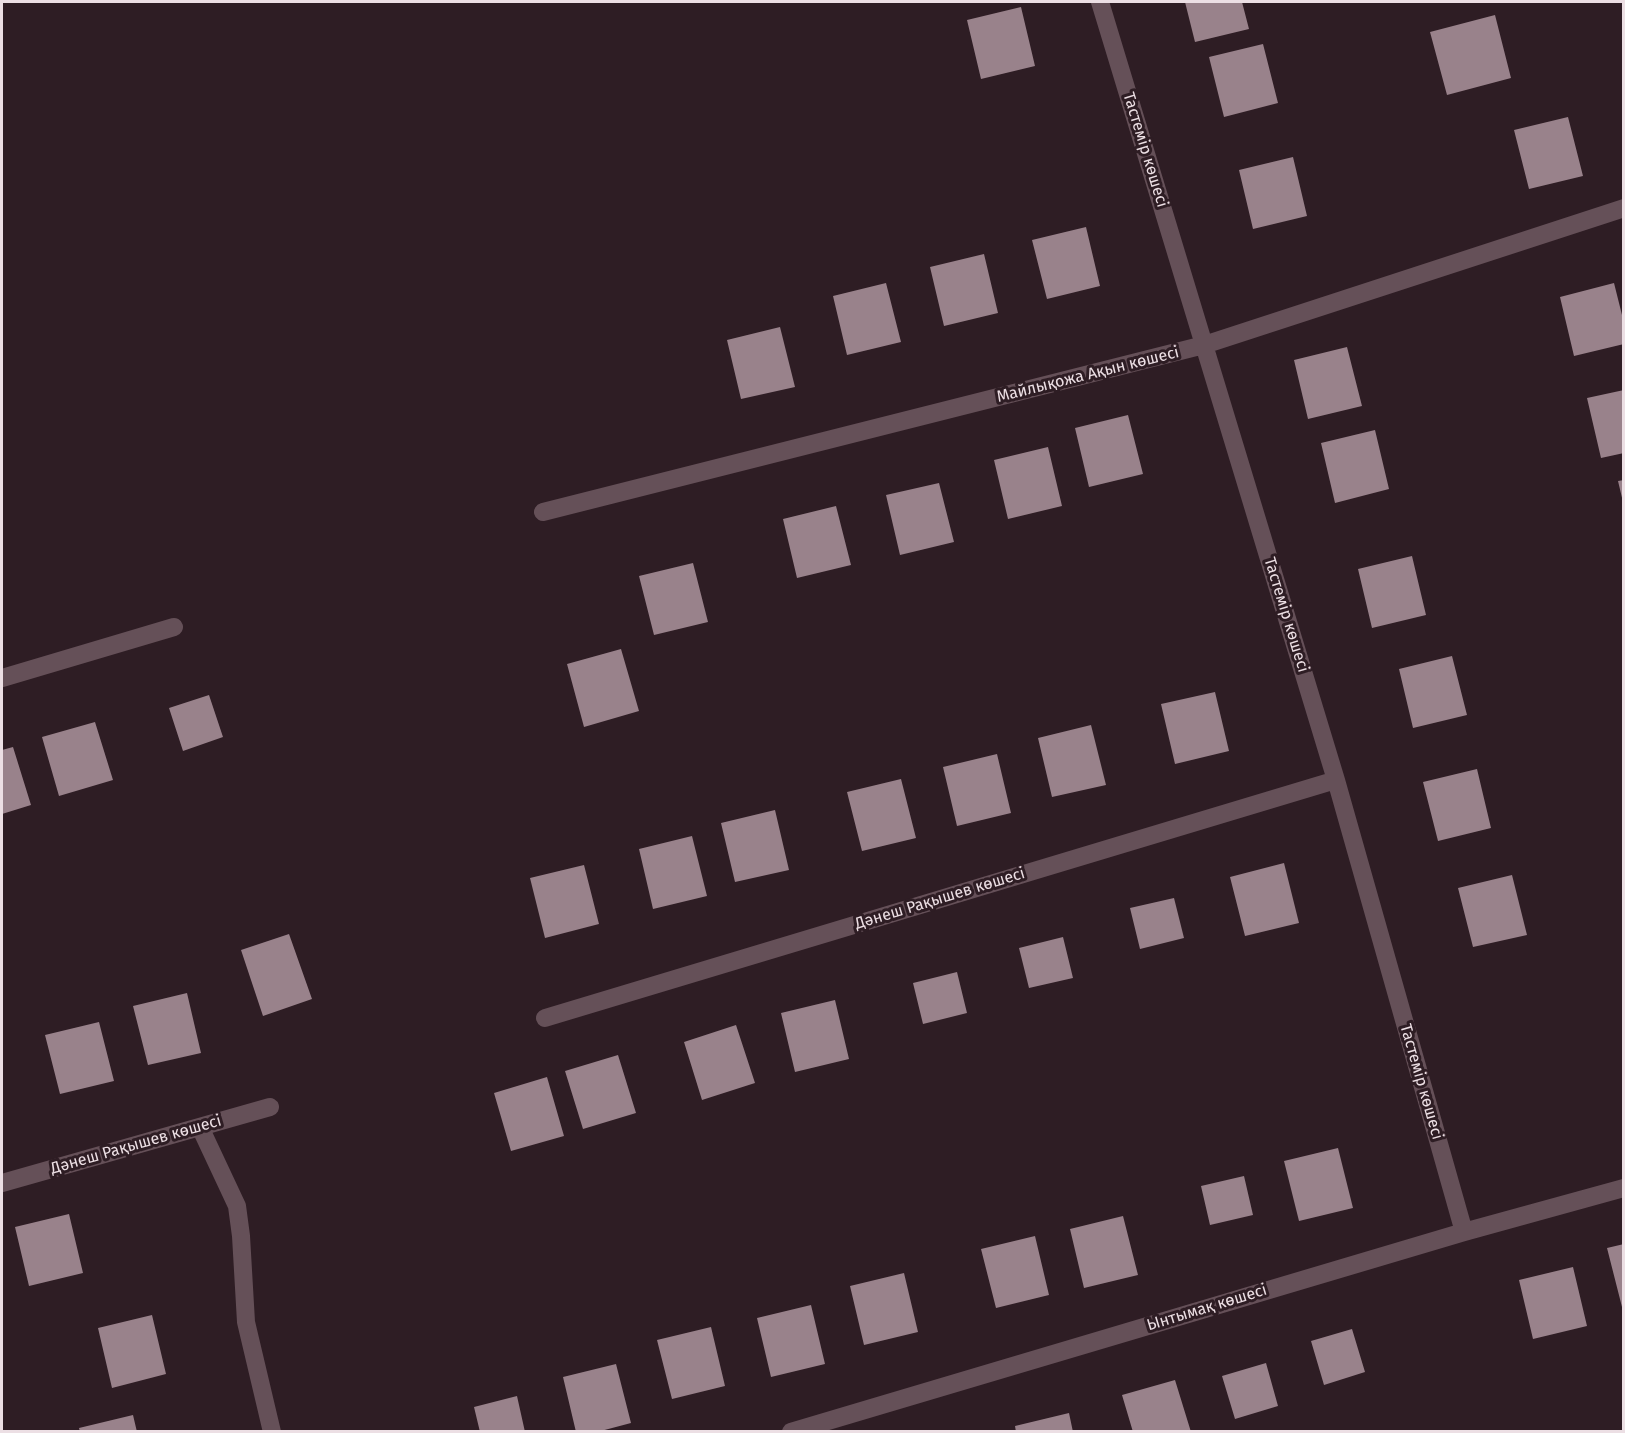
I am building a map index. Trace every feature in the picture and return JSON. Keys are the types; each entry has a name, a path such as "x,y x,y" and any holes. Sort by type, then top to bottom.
{"street":[{"name":"Тастемір көшесі","path":"1100,2 1335,780 1464,1232"},
{"name":"Майлықожа Ақын көшесі","path":"543,512 1204,345 1623,208"},
{"path":"2,678 174,627"},
{"name":"Дәнеш Рақышев көшесі","path":"545,1018 1335,780"},
{"name":"Дәнеш Рақышев көшесі","path":"2,1183 270,1107"},
{"path":"200,1127 237,1206 246,1322 272,1431"},
{"name":"Ынтымақ көшесі","path":"792,1431 1464,1232 1623,1188"}],"building":[{"path":"1185,2 1242,2 1249,29 1195,42"},
{"path":"1021,7 1035,66 981,79 967,20"},
{"path":"1495,15 1511,78 1447,95 1430,32"},
{"path":"1263,44 1278,103 1224,117 1209,57"},
{"path":"1568,117 1583,176 1529,189 1514,130"},
{"path":"1293,157 1307,216 1253,229 1239,170"},
{"path":"1086,227 1100,286 1047,299 1032,240"},
{"path":"984,254 998,313 944,326 930,267"},
{"path":"886,283 901,342 847,355 833,296"},
{"path":"1614,283 1624,323 1624,344 1574,356 1560,297"},
{"path":"780,327 795,387 741,399 727,340"},
{"path":"1347,347 1362,406 1308,419 1294,360"},
{"path":"1624,390 1624,453 1601,458 1587,398"},
{"path":"1128,415 1143,474 1089,487 1075,428"},
{"path":"1375,430 1389,489 1335,503 1321,443"},
{"path":"1048,447 1062,506 1008,519 994,460"},
{"path":"1624,480 1624,502 1623,502 1618,481"},
{"path":"939,483 954,542 900,555 886,495"},
{"path":"836,506 851,565 797,578 783,519"},
{"path":"1412,556 1426,615 1372,628 1358,569"},
{"path":"693,563 708,622 654,635 639,576"},
{"path":"621,649 639,711 584,727 567,664"},
{"path":"1452,656 1467,715 1413,728 1399,669"},
{"path":"1215,692 1229,751 1175,764 1161,704"},
{"path":"209,695 223,737 183,751 169,708"},
{"path":"95,722 113,780 59,796 42,737"},
{"path":"1091,725 1106,785 1052,797 1038,738"},
{"path":"13,747 31,805 2,814 2,750"},
{"path":"997,754 1011,813 957,826 943,767"},
{"path":"1477,769 1491,828 1438,841 1423,782"},
{"path":"901,779 916,838 862,851 847,792"},
{"path":"775,810 789,870 735,882 721,823"},
{"path":"692,836 707,896 653,909 639,849"},
{"path":"1284,863 1299,923 1245,936 1230,877"},
{"path":"584,865 599,924 545,938 530,878"},
{"path":"1512,875 1527,935 1473,947 1458,888"},
{"path":"1174,898 1184,938 1140,949 1130,908"},
{"path":"289,934 312,999 263,1016 241,950"},
{"path":"1063,937 1073,978 1029,988 1019,948"},
{"path":"957,972 967,1013 923,1024 913,983"},
{"path":"187,993 201,1053 148,1065 133,1006"},
{"path":"835,1000 849,1059 795,1072 781,1013"},
{"path":"99,1022 114,1081 60,1094 45,1035"},
{"path":"736,1025 755,1083 702,1100 684,1042"},
{"path":"618,1055 636,1113 583,1129 565,1071"},
{"path":"547,1077 564,1136 511,1151 494,1093"},
{"path":"1338,1148 1353,1208 1299,1221 1284,1161"},
{"path":"1244,1176 1253,1215 1210,1225 1201,1186"},
{"path":"69,1214 83,1273 29,1286 15,1227"},
{"path":"1123,1216 1138,1275 1084,1288 1070,1229"},
{"path":"1035,1236 1049,1295 996,1308 981,1249"},
{"path":"1624,1244 1624,1306 1622,1307 1607,1248"},
{"path":"1573,1267 1587,1326 1533,1339 1519,1280"},
{"path":"904,1273 918,1332 864,1345 850,1286"},
{"path":"811,1305 825,1364 771,1377 757,1318"},
{"path":"152,1315 166,1374 112,1388 98,1328"},
{"path":"711,1327 725,1386 672,1399 657,1340"},
{"path":"1352,1329 1365,1372 1324,1385 1311,1341"},
{"path":"1266,1363 1278,1406 1235,1419 1222,1376"},
{"path":"616,1364 631,1423 597,1432 576,1432 563,1377"},
{"path":"1175,1380 1191,1432 1133,1432 1122,1395"},
{"path":"517,1396 525,1432 480,1432 474,1407"},
{"path":"1069,1413 1073,1432 1016,1432 1015,1426"},
{"path":"133,1415 137,1432 80,1432 79,1428"}]}
